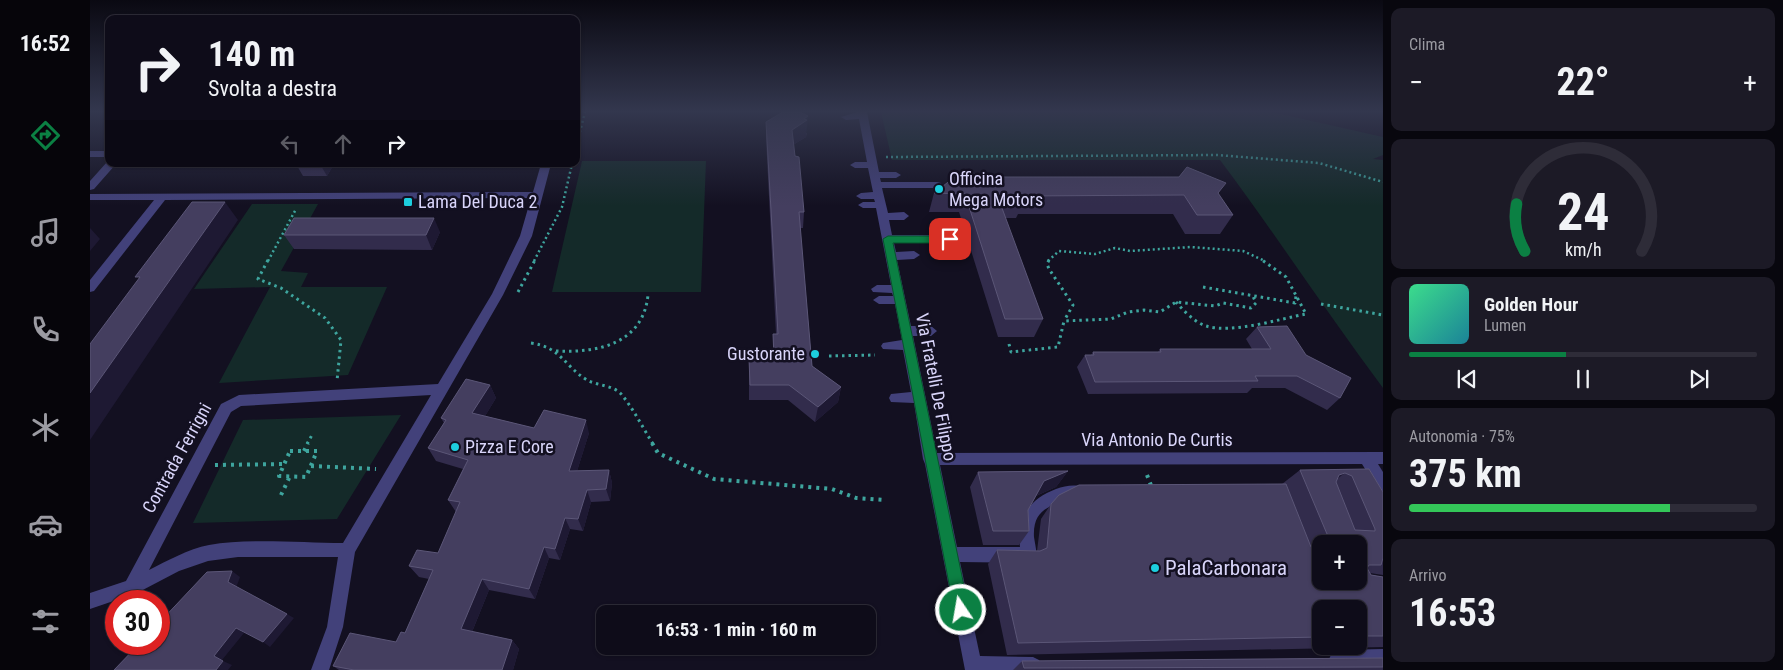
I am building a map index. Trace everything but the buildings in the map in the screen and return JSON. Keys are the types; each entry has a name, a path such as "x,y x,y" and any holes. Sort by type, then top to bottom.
{"street":[{"name":"Via Fratelli De Filippo","path":"868,143 973,667"},
{"path":"90,154 105,154"},
{"path":"855,165 904,216"},
{"path":"90,186 108,167"},
{"path":"320,670 335,627 347,550 497,295 526,236 545,167"},
{"path":"862,200 876,186 896,175"},
{"path":"876,186 937,185 939,190"},
{"path":"90,197 538,195"},
{"path":"90,288 162,197"},
{"path":"888,239 950,239"},
{"path":"891,256 914,256"},
{"path":"878,294 898,294"},
{"path":"906,331 931,331"},
{"path":"883,351 908,346"},
{"name":"Contrada Ferrigni","path":"130,587 226,408 239,401 336,397 442,389"},
{"path":"896,398 918,397"},
{"path":"1366,458 1383,485"},
{"name":"Via Antonio De Curtis","path":"930,459 1383,458"},
{"path":"950,554 1029,555 1027,526 1040,503 1066,492 1095,492"},
{"path":"90,601 130,587 175,565 208,553 238,550 347,550"},
{"path":"1324,659 1383,658"},
{"path":"973,667 1049,665"}],"path":[{"path":"876,186 1217,155 1319,163 1383,182"},
{"path":"303,195 258,279 281,288 324,318 341,340 336,397"},
{"path":"1008,344 1011,352 1058,346 1064,321 1073,305 1064,287 1049,270 1047,264 1050,258 1059,252 1095,254 1115,248 1130,251 1191,247 1243,251 1254,255 1286,277 1306,314 1208,327 1186,314 1176,302"},
{"path":"1204,288 1252,294 1295,303 1297,295"},
{"path":"1064,321 1111,319 1128,312 1144,310 1160,312 1176,302 1214,306 1223,303 1251,308 1256,303 1252,294"},
{"path":"555,350 568,352 595,348 626,337 640,324 646,313 648,296"},
{"path":"1321,304 1383,315"},
{"path":"531,343 545,345 555,350 588,381 600,383 621,393 658,453 714,479 832,488 856,498 884,500"},
{"path":"828,356 883,351"},
{"path":"304,451 312,435"},
{"path":"290,451 317,452 306,477 278,476 284,464 290,451"},
{"path":"195,465 284,464"},
{"path":"311,466 394,470"},
{"path":"1146,475 1153,491"},
{"path":"281,495 290,476"}],"green space":[{"path":"888,143 1383,143 1383,155 1373,159 1383,160 1383,388 1220,160 892,160"},
{"path":"582,161 706,161 701,292 552,292"},
{"path":"252,204 318,204 281,271 308,273 301,287 387,287 348,375 219,383 270,287 194,289"},
{"path":"401,415 337,519 193,523 243,420"}],"place":[{"name":"Officina Mega Motors","path":"939,189"},
{"name":"Lama Del Duca 2","path":"408,202"},
{"name":"Gustorante","path":"815,354"},
{"name":"Pizza E Core","path":"455,447"},
{"name":"PalaCarbonara","path":"1155,568"}],"route":[{"path":"950,239 888,239 961,610"}]}
